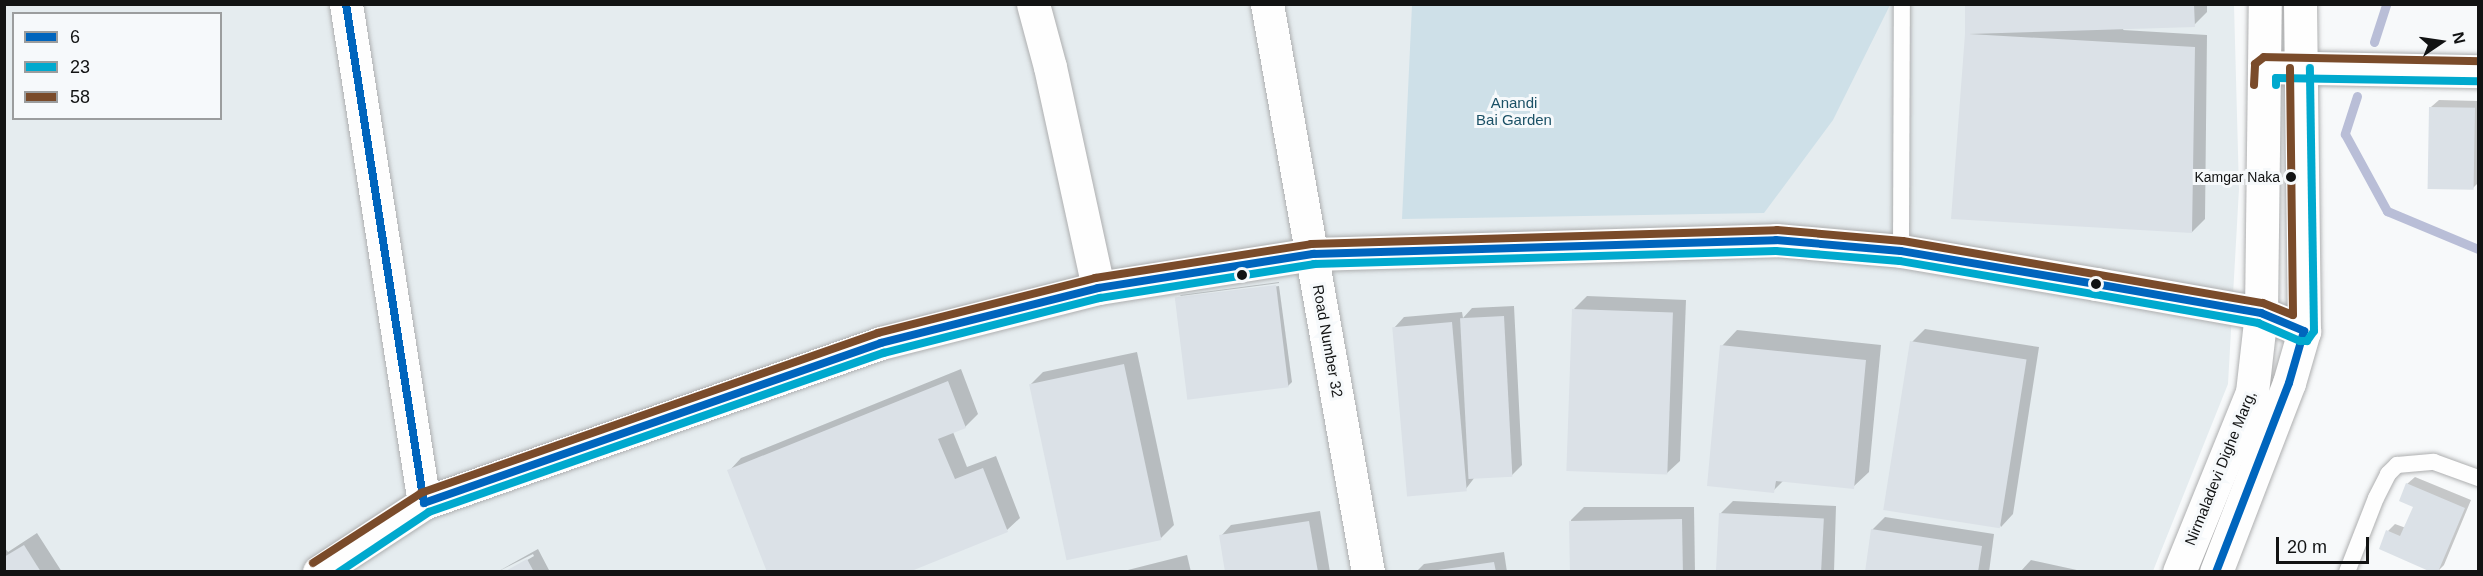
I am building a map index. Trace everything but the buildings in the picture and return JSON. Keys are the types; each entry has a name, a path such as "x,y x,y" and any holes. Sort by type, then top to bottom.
{"street":[{"path":"346,4 424,502"},
{"path":"1033,4 1050,67 1098,288"},
{"name":"Road Number 32","path":"1267,4 1368,572"},
{"name":"Nirmaladevi Dighe Marg,","path":"2179,572 2252,392 2262,313 2265,4"},
{"path":"2216,572 2289,383 2304,331 2300,4"},
{"path":"2265,67 2478,71"},
{"path":"319,572 424,502 881,344 1098,288 1313,254 1776,240 1901,251 2262,313 2304,331"}],"lane":[{"path":"1901,251 1902,4"},
{"path":"2347,572 2376,498 2388,474 2397,465 2434,462 2478,478"}],"shaded area":[{"path":"4,5 2234,5 2239,189 2228,384 2153,571 5,571"}],"green space":[{"name":"Anandi Bai Garden","path":"1412,4 1890,5 1833,120 1764,213 1402,219"}],"waterway":[{"path":"2374,42 2386,4"},
{"path":"2357,96 2345,134 2387,211 2478,249"}],"transit line":[{"name":"6","path":"346,4 424,503"},
{"name":"58","path":"2254,85 2255,64 2264,57 2478,61"},
{"name":"58","path":"313,563 421,493 878,333 1095,278 1311,244 1777,230 1903,241 2263,303 2293,315 2290,68"},
{"name":"23","path":"339,572 429,512 884,353 1100,298 1314,264 1776,251 1900,261 2258,323 2300,341 2307,341 2314,331 2310,68"},
{"name":"23","path":"2276,85 2276,78 2478,81"},
{"name":"6","path":"424,503 881,343 1098,288 1313,254 1776,240 1901,251 2096,284 2261,313 2304,331 2289,383 2216,572"}],"place":[{"name":"Kamgar Naka","path":"2291,177"}]}
